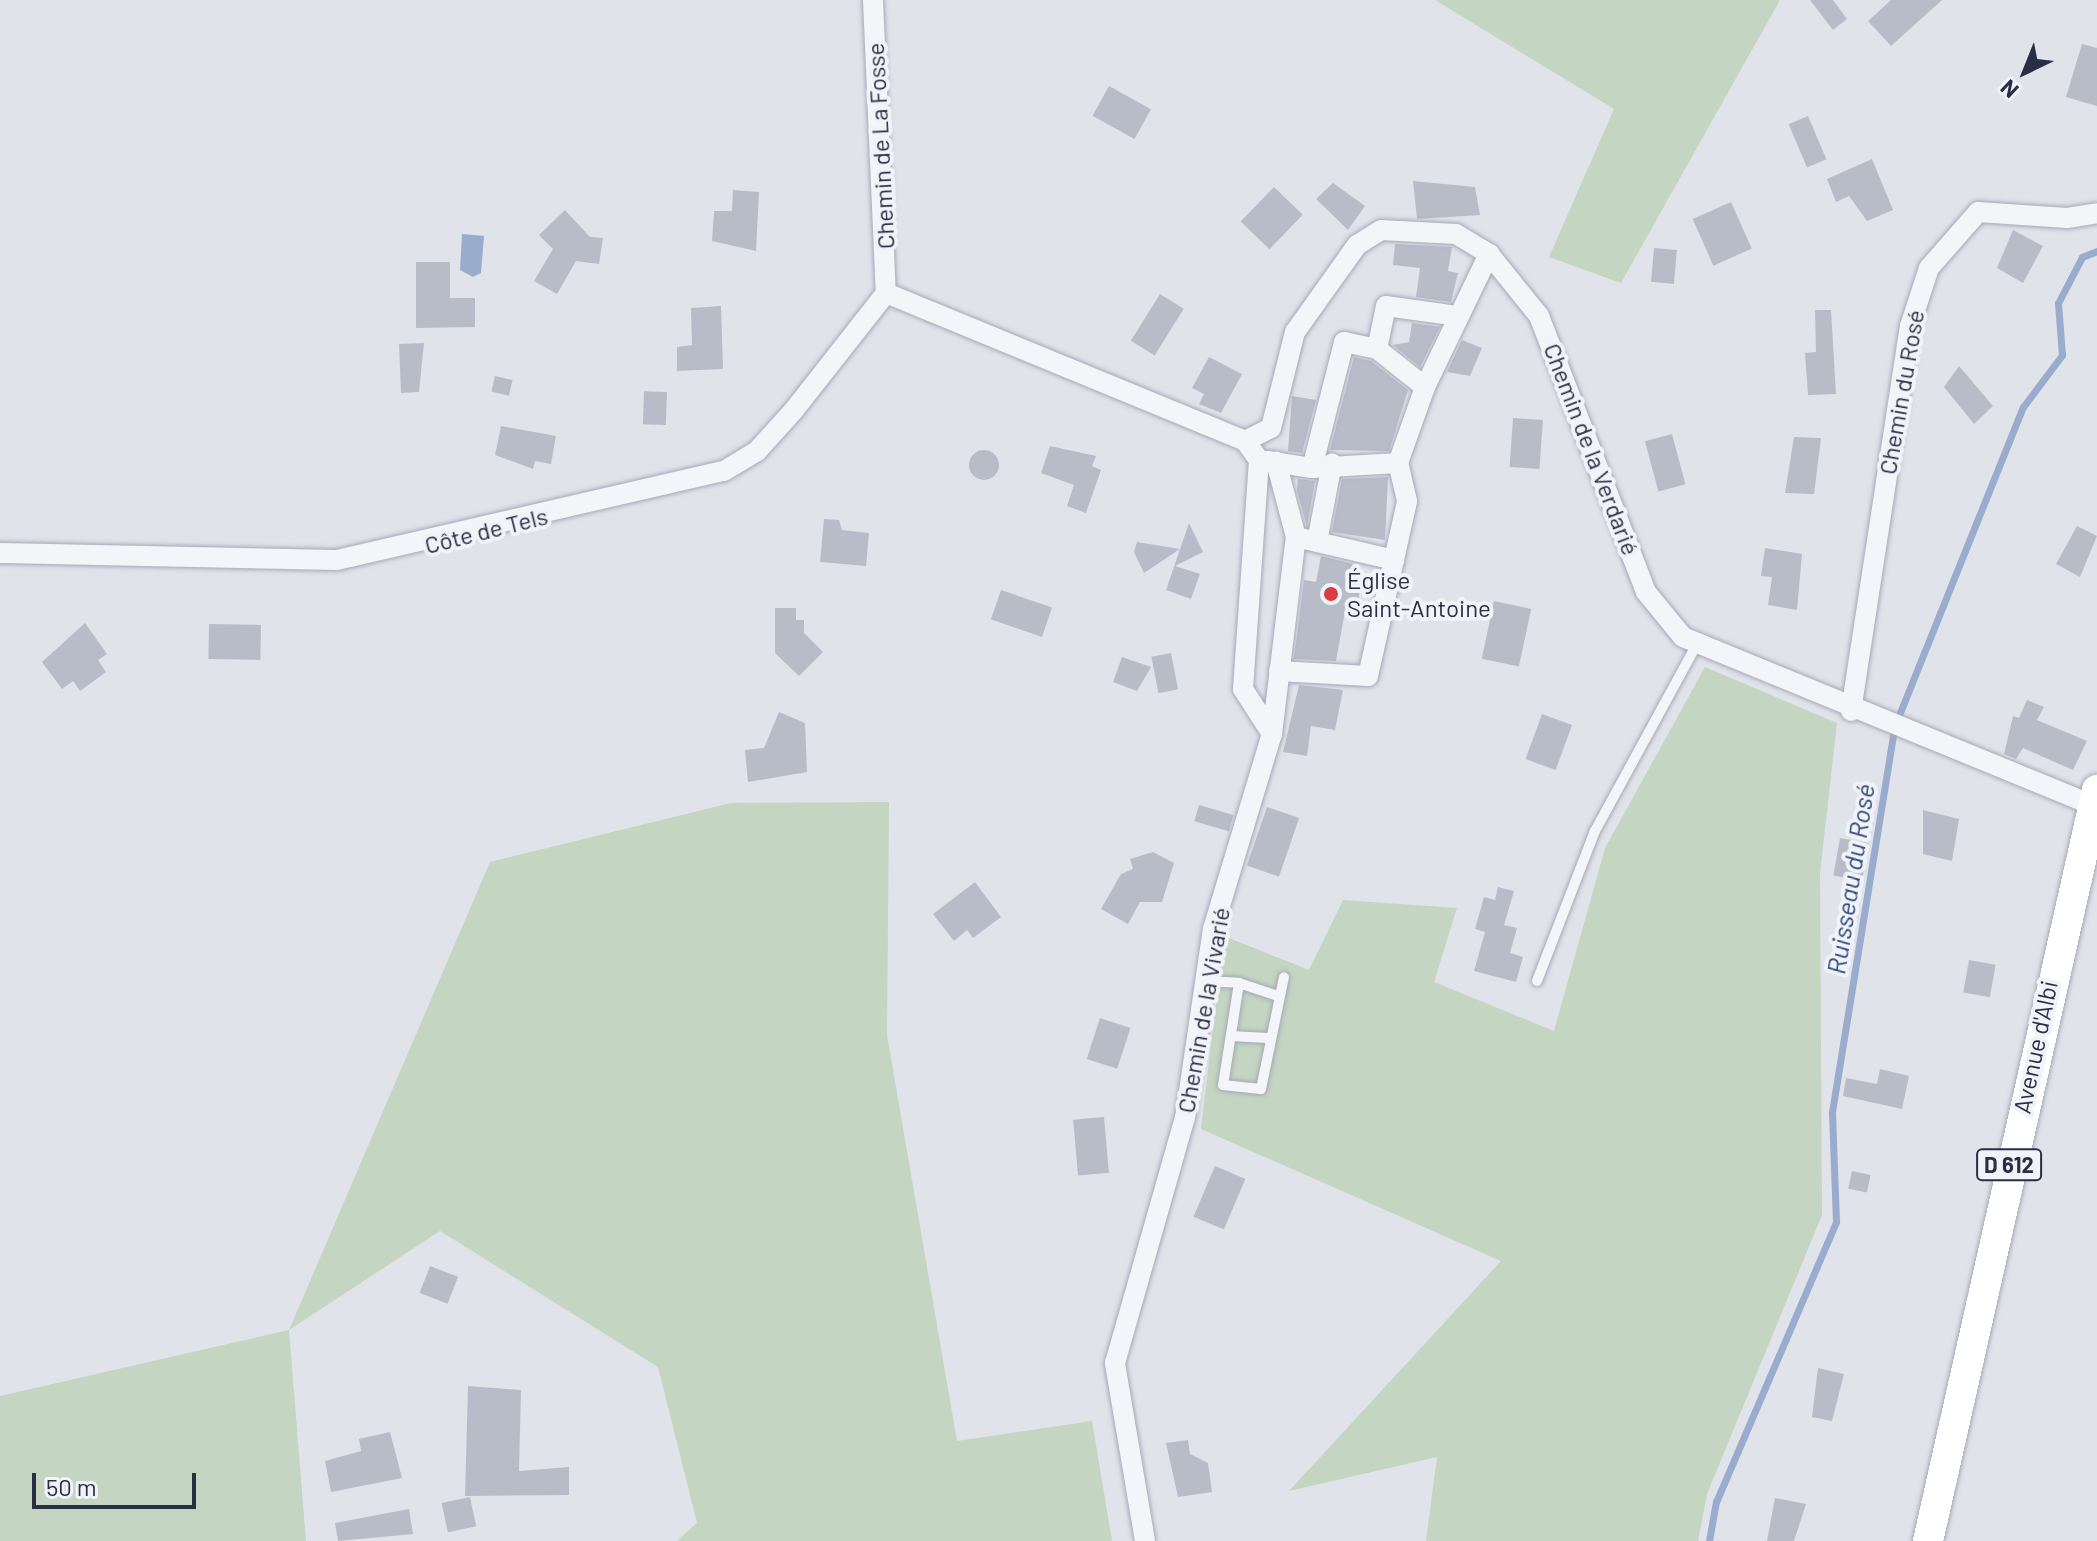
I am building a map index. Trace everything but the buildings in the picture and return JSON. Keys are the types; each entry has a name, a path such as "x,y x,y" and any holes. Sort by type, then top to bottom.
{"main road":[{"name":"Avenue d'Albi","path":"1928,1541 2094,797"}],"street":[{"name":"Chemin de La Fosse","path":"873,0 886,293"},
{"name":"Chemin du Rosé","path":"1851,711 1910,326 1929,268 1978,212 2067,218 2097,213"},
{"name":"Chemin de la Verdarié","path":"1245,441 1271,428 1295,332 1357,245 1381,230 1417,227 1456,234 1489,254 1551,338 1646,592 1696,646 1894,728 2094,797"},
{"path":"1279,671 1368,676 1407,501 1398,463 1425,387 1489,254"},
{"path":"886,293 1245,441 1267,461 1296,537 1394,560"},
{"name":"Côte de Tels","path":"0,553 337,560 724,471 757,451 785,421 886,293"},
{"path":"1377,349 1386,306 1458,316"},
{"path":"1317,542 1322,465 1344,342 1377,349 1425,387"},
{"path":"1267,461 1322,465 1398,463"},
{"path":"1267,461 1243,689 1272,734"},
{"name":"Chemin de la Vivarié","path":"1145,1541 1115,1363 1185,1118 1213,929 1272,734 1296,537"}],"lane":[{"path":"1537,981 1595,831 1696,646"},
{"path":"1239,983 1223,1085 1261,1089 1268,1038 1284,977"},
{"path":"1205,981 1239,983 1278,996"},
{"path":"1231,1036 1268,1038"}],"green space":[{"path":"1435,0 1780,0 1621,283 1549,257 1614,109"},
{"path":"1705,667 1837,723 1820,873 1822,1215 1707,1494 1698,1541 1426,1541 1437,1457 1289,1491 1501,1261 1201,1129 1224,936 1309,970 1343,900 1457,908 1434,982 1554,1031 1605,848"},
{"path":"889,802 887,1035 957,1441 1092,1421 1112,1541 677,1541 697,1523 658,1367 440,1231 289,1330 490,862 731,803"},
{"path":"289,1330 306,1541 0,1541 0,1396"}],"water":[{"path":"462,234 484,236 481,273 473,277 460,270"}],"waterway":[{"name":"Ruisseau du Rosé","path":"1709,1541 1716,1502 1836,1222 1832,1112 1895,725 2023,407 2062,355 2058,303 2082,257 2097,251"}],"place":[{"name":"Église Saint-Antoine","path":"1331,594"}]}
